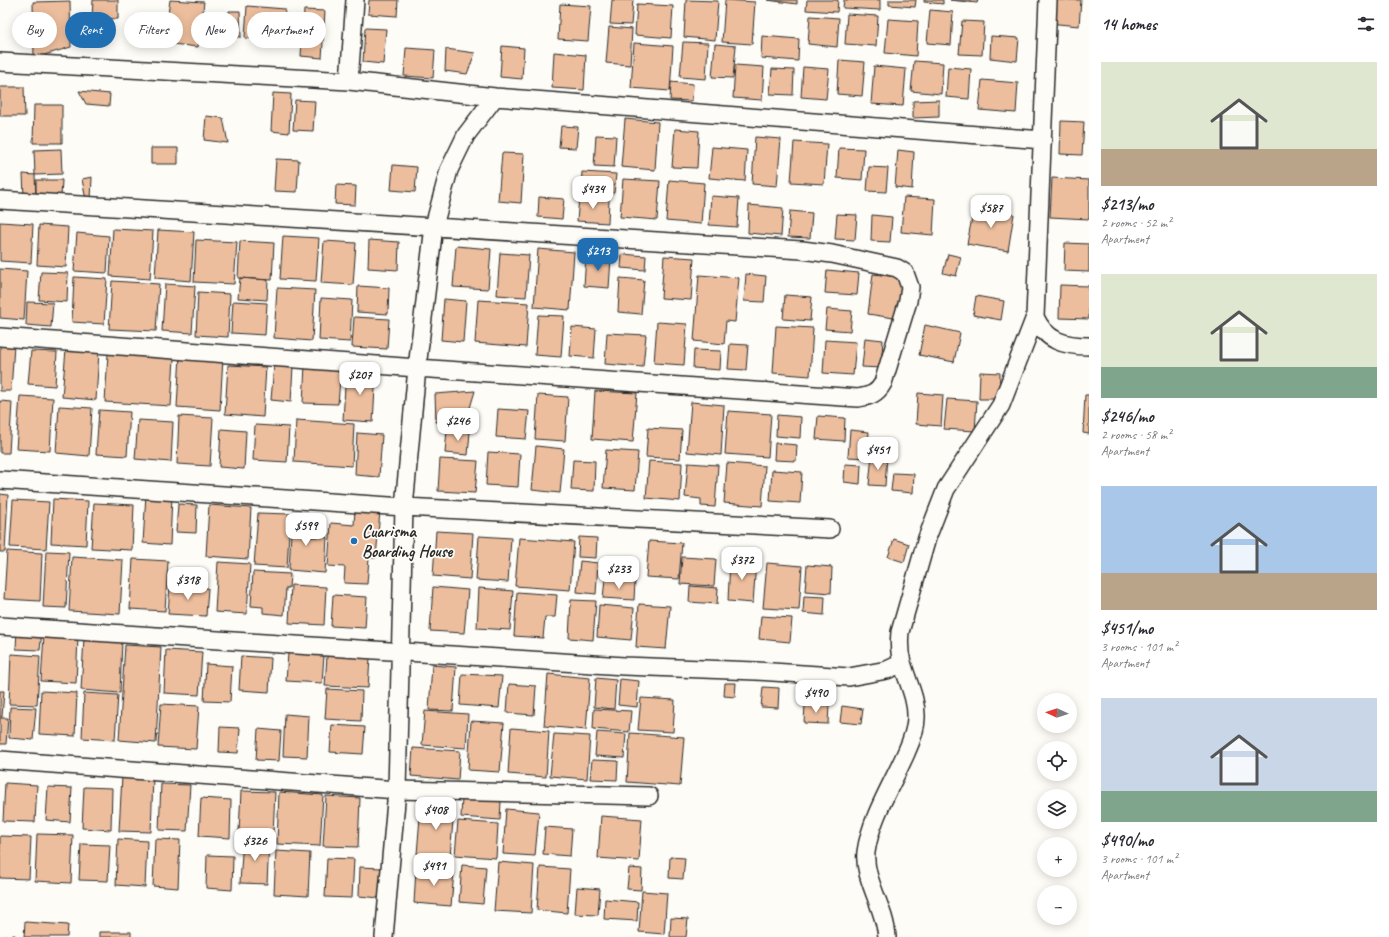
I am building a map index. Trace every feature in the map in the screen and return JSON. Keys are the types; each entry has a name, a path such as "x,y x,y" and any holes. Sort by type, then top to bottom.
{"street":[{"path":"349,81 355,0"},
{"path":"887,937 884,916 866,867 866,853 871,831 914,732 916,707 902,663 899,647 900,632 927,538 946,489 1001,405 1035,318 1048,0"},
{"path":"0,62 349,81 495,97 1043,140"},
{"path":"384,937 397,790 404,507 417,368 434,226 449,170 466,134 495,97"},
{"path":"0,200 802,250 832,254 897,268 905,273 910,287 908,301 883,383 878,391 869,396 858,398 417,368 0,336"},
{"path":"1035,318 1042,331 1051,339 1062,344 1089,346"},
{"path":"0,480 404,507 830,529"},
{"path":"0,626 401,650 624,666 756,671 849,677 888,670 902,663"},
{"path":"0,760 397,790 649,796"}],"building":[{"path":"93,0 118,0 118,19 116,19 116,12 92,12"},
{"path":"170,0 204,2 203,12 191,12 191,46 183,45 183,12 168,12"},
{"path":"369,0 398,0 397,16 368,14"},
{"path":"612,0 633,0 631,25 610,24"},
{"path":"686,0 718,1 715,40 684,37"},
{"path":"725,0 755,2 752,44 722,42"},
{"path":"767,0 797,0 797,4"},
{"path":"807,0 838,0 837,12 806,10"},
{"path":"844,0 880,0 880,10 843,8"},
{"path":"889,0 916,0 915,7 889,5"},
{"path":"924,0 943,0 943,4 924,2"},
{"path":"950,0 978,0 977,3"},
{"path":"1050,0 1081,0 1079,26 1048,23"},
{"path":"70,1 70,12 65,12 65,48 68,48 34,58 34,48 57,48 57,12 33,12 33,2"},
{"path":"560,4 591,6 588,41 558,39"},
{"path":"637,4 673,6 671,38 635,35"},
{"path":"247,6 285,9 285,12 247,12 247,38 245,38"},
{"path":"304,10 325,11 325,12 304,12"},
{"path":"930,10 953,12 951,45 927,43"},
{"path":"240,11 241,37 239,37 239,12 229,12"},
{"path":"847,14 878,16 876,46 845,44"},
{"path":"810,16 839,18 837,47 808,44"},
{"path":"888,19 918,21 916,56 885,53"},
{"path":"962,21 984,22 982,55 959,54"},
{"path":"609,27 632,29 630,65 606,63"},
{"path":"365,28 386,29 383,64 363,62"},
{"path":"762,36 799,39 798,61 761,58"},
{"path":"991,36 1019,38 1017,61 990,58"},
{"path":"683,42 708,43 706,79 680,77"},
{"path":"634,43 673,46 670,91 631,88"},
{"path":"715,44 736,46 733,78 712,77"},
{"path":"502,46 524,48 522,79 500,77"},
{"path":"302,48 323,48 322,58 301,56"},
{"path":"406,48 435,50 433,78 404,76"},
{"path":"446,49 475,53 467,74 445,71"},
{"path":"554,52 586,55 584,90 552,88"},
{"path":"839,60 865,62 862,96 837,94"},
{"path":"914,61 943,63 941,94 911,91"},
{"path":"735,65 764,67 762,100 733,98"},
{"path":"874,66 906,69 903,106 871,104"},
{"path":"803,67 829,69 826,99 801,97"},
{"path":"948,67 971,69 969,99 946,97"},
{"path":"772,69 794,70 793,95 770,94"},
{"path":"982,80 1018,83 1016,113 979,110"},
{"path":"671,82 693,84 692,101 670,100"},
{"path":"0,87 24,87 25,116 0,116"},
{"path":"79,91 110,94 109,106 86,104"},
{"path":"273,93 291,94 289,133 271,131"},
{"path":"295,100 315,101 313,131 293,130"},
{"path":"939,100 939,117 913,118 913,101"},
{"path":"34,105 62,105 62,143 33,143"},
{"path":"206,116 223,118 228,143 204,140"},
{"path":"625,119 658,122 655,170 621,167"},
{"path":"1061,121 1084,122 1082,155 1060,154"},
{"path":"561,126 578,127 576,148 559,147"},
{"path":"675,129 699,131 697,168 672,167"},
{"path":"596,135 616,136 614,167 594,166"},
{"path":"755,137 781,139 777,186 752,184"},
{"path":"794,142 827,144 824,184 791,182"},
{"path":"712,147 747,150 745,181 709,178"},
{"path":"151,148 178,148 178,164 151,164"},
{"path":"839,148 864,149 862,180 837,178"},
{"path":"61,149 62,174 35,175 34,150"},
{"path":"898,150 914,152 912,189 895,187"},
{"path":"502,153 524,154 521,203 498,201"},
{"path":"276,159 299,160 297,192 274,191"},
{"path":"393,165 417,167 415,192 391,190"},
{"path":"869,167 888,168 886,192 867,191"},
{"path":"582,172 616,174 614,193 581,190"},
{"path":"23,174 35,175 36,196 24,197"},
{"path":"92,177 91,200 85,195 82,179"},
{"path":"1052,178 1089,180 1089,219 1050,217"},
{"path":"623,179 660,181 657,220 620,217"},
{"path":"36,180 62,180 61,197 36,196"},
{"path":"669,180 704,183 701,224 666,221"},
{"path":"336,185 356,186 355,205 335,204"},
{"path":"711,196 739,198 737,227 709,225"},
{"path":"539,197 564,199 562,219 538,217"},
{"path":"579,197 609,199 608,223 577,221"},
{"path":"904,197 935,199 933,235 901,232"},
{"path":"749,205 783,208 781,236 748,233"},
{"path":"974,207 1014,214 1008,251 967,244"},
{"path":"790,211 812,213 810,238 788,237"},
{"path":"837,214 857,215 855,240 835,239"},
{"path":"872,215 892,217 890,242 871,241"},
{"path":"0,222 33,224 31,263 0,261"},
{"path":"39,225 68,227 66,267 37,265"},
{"path":"113,229 153,231 150,279 110,276"},
{"path":"158,230 194,232 191,281 155,278"},
{"path":"77,233 109,236 107,273 74,271"},
{"path":"283,236 319,238 316,281 280,279"},
{"path":"196,240 237,242 234,284 194,282"},
{"path":"369,240 399,242 398,270 368,268"},
{"path":"240,241 274,243 272,280 238,278"},
{"path":"324,241 356,243 353,285 321,283"},
{"path":"1065,243 1089,244 1089,272 1064,271"},
{"path":"456,246 491,249 488,289 453,287"},
{"path":"538,249 574,252 570,310 534,307"},
{"path":"500,253 529,255 526,297 497,295"},
{"path":"622,254 646,256 645,270 621,268"},
{"path":"948,254 961,257 956,276 943,273"},
{"path":"586,256 611,258 609,288 584,286"},
{"path":"664,256 694,258 691,300 661,298"},
{"path":"0,269 27,271 24,320 0,318"},
{"path":"827,270 859,273 857,295 825,293"},
{"path":"41,272 68,273 67,302 39,300"},
{"path":"746,274 766,276 764,302 744,301"},
{"path":"873,274 906,278 900,319 868,314"},
{"path":"699,275 739,278 735,322 726,321 724,344 694,341"},
{"path":"74,277 107,279 104,324 72,322"},
{"path":"240,278 268,280 267,300 238,298"},
{"path":"620,278 644,280 641,314 618,312"},
{"path":"112,281 159,284 156,331 109,329"},
{"path":"165,284 195,286 192,333 162,331"},
{"path":"1060,285 1089,286 1089,319 1059,318"},
{"path":"358,286 389,288 388,314 357,312"},
{"path":"277,288 315,290 312,341 274,338"},
{"path":"198,292 230,294 228,337 196,335"},
{"path":"785,295 812,297 810,321 783,319"},
{"path":"976,296 1004,301 1001,320 973,315"},
{"path":"321,298 352,300 350,342 319,340"},
{"path":"444,299 466,301 463,342 441,340"},
{"path":"478,300 529,303 526,347 475,343"},
{"path":"233,301 267,303 265,335 231,333"},
{"path":"27,302 53,303 51,327 26,325"},
{"path":"827,309 852,311 850,331 825,329"},
{"path":"538,315 564,316 561,357 535,355"},
{"path":"354,317 389,319 387,349 352,347"},
{"path":"657,322 687,324 684,365 654,363"},
{"path":"925,325 960,333 954,362 919,355"},
{"path":"776,326 813,328 810,376 773,373"},
{"path":"572,327 596,329 594,358 570,356"},
{"path":"607,333 646,335 643,367 605,364"},
{"path":"865,338 883,340 881,368 862,367"},
{"path":"825,340 856,342 853,375 823,373"},
{"path":"0,344 14,345 11,391 0,391"},
{"path":"730,344 748,345 746,370 728,369"},
{"path":"66,349 99,351 96,400 62,397"},
{"path":"694,350 721,351 720,370 693,368"},
{"path":"31,351 57,352 55,386 28,384"},
{"path":"108,354 174,358 171,406 105,402"},
{"path":"180,355 223,357 220,410 177,407"},
{"path":"228,365 266,367 263,417 225,414"},
{"path":"274,365 293,366 291,402 271,400"},
{"path":"305,365 341,367 338,404 303,403"},
{"path":"346,370 376,372 373,422 343,420"},
{"path":"980,372 1000,373 999,399 979,399"},
{"path":"475,391 466,421 436,422 435,394"},
{"path":"595,391 637,393 633,442 592,439"},
{"path":"918,393 943,395 941,426 916,424"},
{"path":"538,395 568,397 565,441 535,439"},
{"path":"1085,395 1089,395 1089,434 1083,433"},
{"path":"20,396 53,398 50,451 16,449"},
{"path":"947,399 977,401 975,431 944,429"},
{"path":"0,401 12,402 9,453 0,453"},
{"path":"691,402 724,405 721,455 687,452"},
{"path":"59,406 92,408 89,456 56,453"},
{"path":"498,409 529,411 526,439 496,437"},
{"path":"99,410 130,412 127,456 96,454"},
{"path":"728,411 771,414 768,457 725,454"},
{"path":"777,415 801,417 800,438 776,436"},
{"path":"179,416 213,418 210,466 177,464"},
{"path":"818,416 845,418 844,441 816,439"},
{"path":"138,420 173,422 171,462 135,459"},
{"path":"296,420 354,424 352,466 294,462"},
{"path":"255,425 289,427 287,462 253,460"},
{"path":"648,428 682,430 680,459 646,457"},
{"path":"221,429 246,431 244,469 219,467"},
{"path":"447,430 470,432 468,455 445,453"},
{"path":"850,430 869,432 867,458 848,457"},
{"path":"357,433 382,435 379,477 355,475"},
{"path":"775,443 797,445 796,461 774,460"},
{"path":"536,446 564,449 560,493 532,490"},
{"path":"606,450 638,452 635,490 603,488"},
{"path":"488,452 520,454 518,487 486,485"},
{"path":"872,455 887,456 885,486 869,485"},
{"path":"440,459 478,461 475,493 438,491"},
{"path":"573,460 595,461 594,491 571,490"},
{"path":"649,461 682,463 680,501 646,498"},
{"path":"688,463 718,465 715,507 701,506 701,499 685,497"},
{"path":"727,463 765,466 762,506 724,503"},
{"path":"845,464 861,465 860,484 844,482"},
{"path":"772,470 802,472 800,503 770,501"},
{"path":"893,473 914,474 913,493 891,491"},
{"path":"0,494 8,495 5,552 0,552"},
{"path":"146,494 172,495 170,545 143,543"},
{"path":"53,499 88,501 86,545 51,543"},
{"path":"13,500 49,502 46,549 10,547"},
{"path":"94,503 134,505 132,550 91,548"},
{"path":"178,504 197,505 196,533 176,532"},
{"path":"209,505 251,508 248,559 206,556"},
{"name":"Cuarisma Boarding House","path":"355,509 380,511 376,558 369,558 367,584 344,583 345,567 328,566 331,523 354,525"},
{"path":"258,513 290,514 287,568 254,566"},
{"path":"292,515 312,516 311,537 327,537 325,573 289,570"},
{"path":"436,531 473,533 470,579 433,576"},
{"path":"479,536 511,538 508,582 476,580"},
{"path":"579,537 597,538 596,558 578,557"},
{"path":"519,538 574,542 570,590 515,586"},
{"path":"894,539 909,544 904,562 888,557"},
{"path":"649,541 682,543 679,579 646,577"},
{"path":"7,551 42,553 40,601 4,599"},
{"path":"46,551 69,552 66,608 43,607"},
{"path":"72,557 123,560 120,614 69,611"},
{"path":"682,557 716,559 714,586 680,584"},
{"path":"133,559 168,561 165,611 130,609"},
{"path":"607,560 619,561 618,576 606,575"},
{"path":"730,560 756,562 753,603 728,601"},
{"path":"580,561 598,563 596,594 577,592"},
{"path":"218,562 250,564 247,614 215,612"},
{"path":"767,563 802,566 799,610 763,608"},
{"path":"807,565 832,567 831,593 805,591"},
{"path":"253,572 290,574 289,588 286,588 284,615 263,613 263,607 251,606"},
{"path":"605,579 635,581 634,600 603,598"},
{"path":"291,585 326,587 324,625 289,623"},
{"path":"170,586 208,588 206,616 168,614"},
{"path":"690,586 718,588 717,604 689,602"},
{"path":"433,587 468,590 464,633 430,631"},
{"path":"479,588 513,591 510,630 477,628"},
{"path":"517,592 557,595 555,617 545,617 543,638 514,636"},
{"path":"333,595 367,597 365,628 331,626"},
{"path":"804,596 825,597 824,615 803,613"},
{"path":"571,600 596,601 593,640 569,638"},
{"path":"639,604 670,606 666,649 636,647"},
{"path":"599,605 634,608 631,640 597,637"},
{"path":"761,616 792,618 790,642 759,639"},
{"path":"17,629 42,631 40,650 16,649"},
{"path":"44,635 78,637 76,683 41,681"},
{"path":"84,638 122,640 120,693 81,690"},
{"path":"125,645 161,647 156,743 119,740"},
{"path":"166,650 202,652 199,695 164,693"},
{"path":"288,653 324,655 322,683 286,681"},
{"path":"11,654 40,656 37,705 9,704"},
{"path":"241,656 271,658 269,692 239,690"},
{"path":"327,656 370,658 368,688 325,686"},
{"path":"206,664 232,666 230,702 204,701"},
{"path":"432,665 456,667 453,711 429,710"},
{"path":"462,674 502,676 499,708 460,705"},
{"path":"548,674 590,678 586,730 544,726"},
{"path":"596,678 616,680 614,709 594,707"},
{"path":"620,679 639,681 637,707 618,705"},
{"path":"725,683 736,683 735,697 724,696"},
{"path":"509,684 536,686 534,715 507,713"},
{"path":"763,687 779,688 778,708 761,707"},
{"path":"327,689 362,691 361,721 325,719"},
{"path":"0,691 4,691 2,717 0,717"},
{"path":"41,691 77,693 75,736 39,734"},
{"path":"84,693 118,695 115,740 82,738"},
{"path":"641,698 675,700 673,732 638,730"},
{"path":"161,704 199,706 196,749 158,747"},
{"path":"805,704 829,705 828,724 804,723"},
{"path":"842,706 863,709 861,724 840,722"},
{"path":"10,707 36,708 33,740 9,738"},
{"path":"594,709 631,711 629,732 593,729"},
{"path":"425,711 468,714 466,748 422,745"},
{"path":"285,714 309,716 307,757 283,756"},
{"path":"0,718 8,718 6,744 0,744"},
{"path":"471,721 504,723 500,772 468,770"},
{"path":"332,725 365,727 363,754 330,752"},
{"path":"220,727 240,728 238,753 219,752"},
{"path":"511,728 549,731 546,777 508,774"},
{"path":"258,729 281,731 279,761 256,760"},
{"path":"597,732 626,734 624,758 595,756"},
{"path":"630,733 684,737 680,786 627,782"},
{"path":"554,734 590,736 587,779 550,776"},
{"path":"413,748 460,751 458,780 411,776"},
{"path":"592,760 618,761 617,780 590,779"},
{"path":"122,776 153,777 151,832 119,831"},
{"path":"5,783 37,785 35,822 3,821"},
{"path":"161,784 190,785 187,831 159,830"},
{"path":"48,787 72,788 70,822 46,820"},
{"path":"84,787 112,788 111,830 82,828"},
{"path":"241,791 275,792 273,834 239,832"},
{"path":"279,792 323,795 320,846 277,844"},
{"path":"326,796 360,798 358,847 323,846"},
{"path":"201,798 231,800 230,838 199,836"},
{"path":"462,798 501,801 500,820 461,817"},
{"path":"421,805 454,808 450,857 417,854"},
{"path":"506,809 539,812 535,856 503,854"},
{"path":"601,816 642,819 639,861 598,858"},
{"path":"458,821 498,824 496,858 455,855"},
{"path":"545,827 572,829 570,856 543,854"},
{"path":"37,834 73,835 71,883 35,881"},
{"path":"0,836 31,837 29,879 0,878"},
{"path":"118,839 147,841 145,887 116,885"},
{"path":"155,839 180,840 178,888 153,886"},
{"path":"243,839 269,841 267,884 240,883"},
{"path":"81,844 110,845 108,881 79,880"},
{"path":"276,851 310,853 308,896 274,894"},
{"path":"207,855 233,856 232,890 206,888"},
{"path":"670,857 685,858 683,879 669,878"},
{"path":"327,858 354,859 352,898 325,897"},
{"path":"498,862 534,865 531,913 494,911"},
{"path":"462,865 486,867 483,904 459,902"},
{"path":"360,867 381,868 380,898 359,896"},
{"path":"540,867 570,869 567,913 537,910"},
{"path":"629,868 642,869 641,890 627,889"},
{"path":"416,869 454,872 451,906 414,903"},
{"path":"577,887 600,889 598,915 575,914"},
{"path":"642,891 667,893 664,934 639,932"},
{"path":"605,899 638,902 637,921 604,919"},
{"path":"671,918 688,919 686,937 670,937"},
{"path":"25,922 68,925 67,937 24,937"},
{"path":"99,932 131,932 131,937 99,937"},
{"path":"15,935 15,937 0,937"}],"place":[{"name":"Cuarisma Boarding House","path":"354,541"}]}
